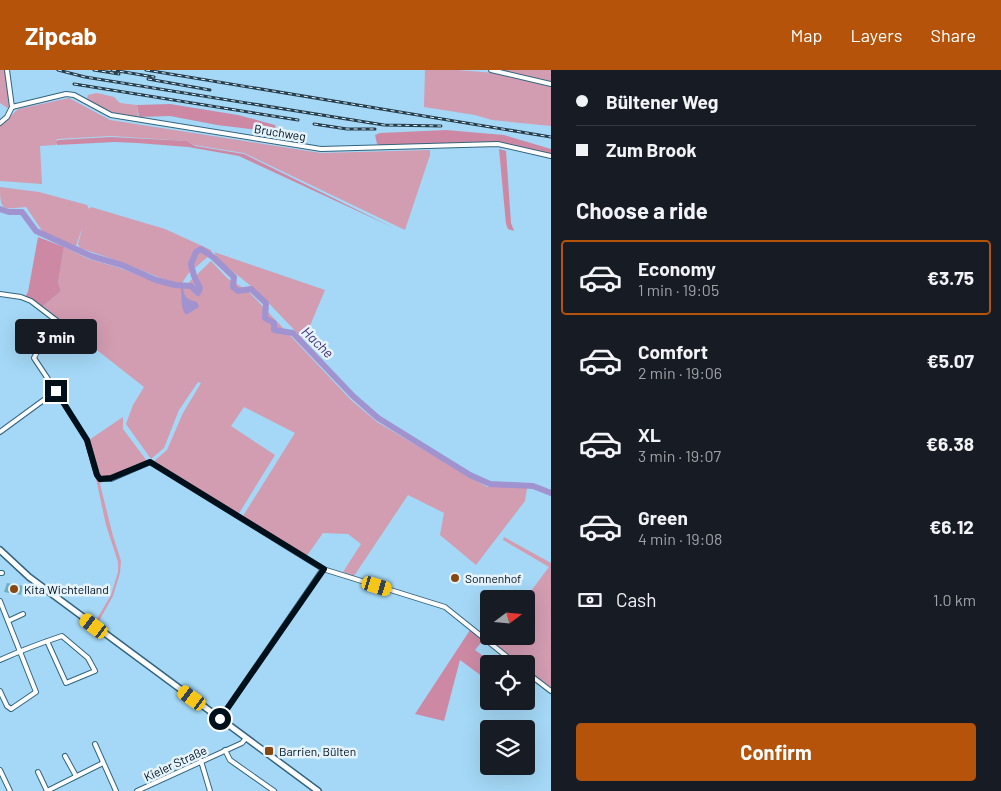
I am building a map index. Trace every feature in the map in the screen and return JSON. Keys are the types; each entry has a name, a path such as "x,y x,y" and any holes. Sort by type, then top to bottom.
{"main road":[{"path":"0,550 29,577 318,791"}],"street":[{"path":"0,123 7,117 12,107 7,70"},
{"path":"491,70 551,84"},
{"name":"Bruchweg","path":"12,107 66,94 74,95 111,115 321,149 498,144 551,156"},
{"path":"0,294 21,297 31,301 61,324 62,330 36,351 34,358 87,440 97,475 100,479 111,478 150,462 324,569 445,607 505,655"},
{"path":"0,432 56,391"},
{"path":"220,719 324,569"},
{"path":"0,601 36,692 11,709 7,706 0,691"},
{"path":"8,621 24,614"},
{"path":"0,660 47,641 62,636 88,658 95,671 66,683 47,641"},
{"path":"535,679 551,691"},
{"name":"Kieler Straße","path":"138,791 242,743 246,738"},
{"path":"95,744 116,791"},
{"path":"225,750 230,760 274,791"},
{"path":"65,756 76,776"},
{"path":"201,761 210,791"},
{"path":"38,772 47,791 103,763"},
{"path":"0,770 10,791"}],"shaded area":[{"path":"0,70 6,70 9,109 0,103"},
{"path":"425,70 495,73 551,87 551,126 492,120 475,115 424,107"},
{"path":"551,70 551,82 504,71"},
{"path":"97,93 114,97 120,103 137,105 138,117 108,112 87,100 88,95"},
{"path":"69,98 110,120 321,153 430,150 430,155 405,230 244,153 194,145 187,141 111,136 57,139 56,145 40,146 42,184 0,181 0,126 18,109"},
{"path":"170,104 238,115 275,125 276,130 275,132 217,125 170,116 139,117 137,105"},
{"path":"446,130 504,135 551,149 551,154 500,143 382,146 377,144 375,135 380,133"},
{"path":"111,137 187,141 195,146 244,154 394,228 239,156 188,147 137,143 115,142 57,145 56,142 58,140"},
{"path":"499,149 506,151 511,223 514,231 508,229 506,224"},
{"path":"0,187 39,192 87,205 89,209 91,207 165,229 211,250 212,253 188,274 182,283 175,284 124,263 80,248 78,244 83,226 76,246 43,232 26,207 8,208 2,205"},
{"path":"38,237 64,247 58,283 61,291 42,307 25,297 28,292"},
{"path":"64,247 89,259 174,287 184,287 211,261 227,278 248,291 351,400 377,422 487,487 527,488 525,501 476,565 440,535 444,513 408,495 354,576 343,572 361,544 348,534 323,533 306,557 243,516 295,433 244,407 231,426 275,455 238,515 153,462 167,450 183,413 201,383 198,382 179,410 164,448 151,459 126,424 133,405 144,387 42,307 61,291 58,283"},
{"path":"214,252 325,290 304,340 258,292 219,260"},
{"path":"175,285 183,285 186,297 197,302 199,307 186,315 182,305 181,287"},
{"path":"123,417 123,429 147,461 108,477 103,477 99,473 89,440"},
{"path":"95,474 102,482 100,484 121,561 120,573 113,596 99,621 97,619 111,595 118,572 118,562 106,525"},
{"path":"504,537 551,563 551,689 535,676 535,655 508,655 496,645 535,645 535,590 532,590 549,567 503,540"},
{"path":"470,630 480,638 480,644 475,650 482,655 480,655 480,675 460,660 444,721 415,714"}],"building":[{"name":"Kita Wichtelland","path":"7,583 23,586 21,595 4,592"}],"waterway":[{"name":"Hache","path":"0,209 9,212 22,212 36,231 91,256 122,265 156,280 175,285 191,286 198,293 200,288 191,264 196,252 201,249 213,257 234,277 233,287 238,291 251,289 266,303 265,318 274,323 274,330 293,333 353,396 378,418 470,475 490,484 533,486 551,493"}],"railway":[{"path":"58,70 85,77 384,125 441,126"},
{"path":"94,70 119,74"},
{"path":"112,70 154,77"},
{"path":"146,70 551,137"},
{"path":"148,79 210,90"},
{"path":"74,84 298,120"},
{"path":"314,124 347,129 375,129"}],"place":[{"name":"Sonnenhof","path":"455,578"},
{"name":"Kita Wichtelland","path":"14,589"},
{"name":"Barrien, Bülten","path":"269,751"}],"route":[{"path":"56,391 87,440 97,475 100,479 111,478 150,462 324,569 220,719"}]}
